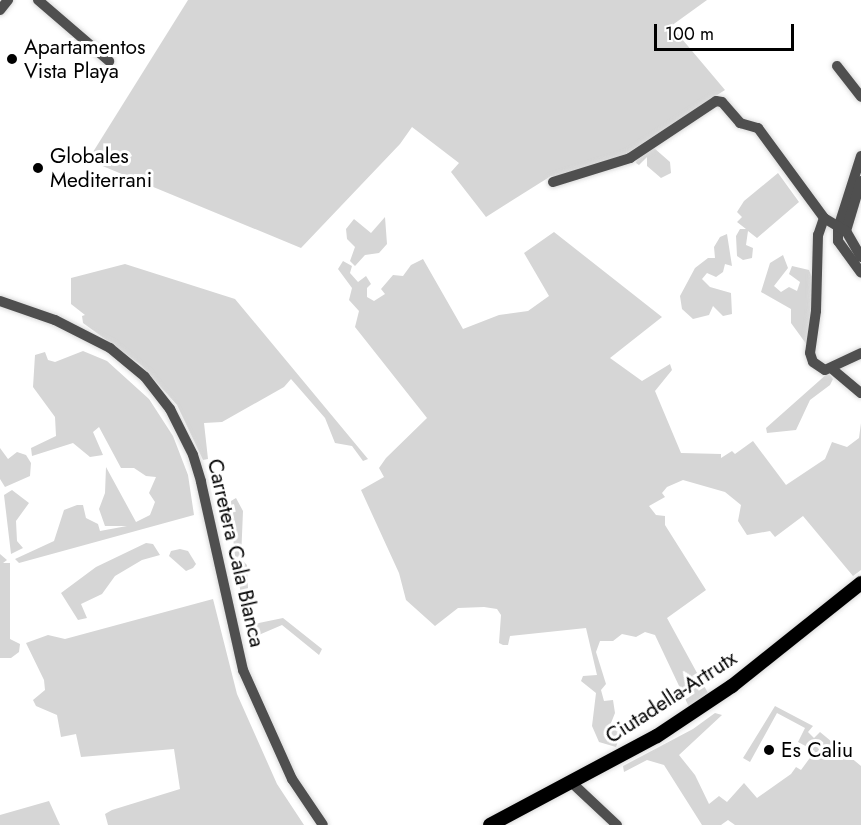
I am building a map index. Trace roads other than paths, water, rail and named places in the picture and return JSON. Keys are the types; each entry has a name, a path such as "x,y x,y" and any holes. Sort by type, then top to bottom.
{"main road":[{"name":"Ciutadella-Artrutx","path":"490,825 657,736 715,699 861,583"}],"street":[{"path":"0,10 8,0"},
{"path":"38,0 109,61"},
{"path":"837,66 861,97"},
{"path":"553,182 630,158 716,101 722,102 740,123 758,128 824,218 842,230 861,256"},
{"path":"842,230 861,156"},
{"path":"861,181 838,241 861,273"},
{"path":"824,218 818,235 816,311 810,353 819,369 831,368 861,354"},
{"name":"Carretera Cala Blanca","path":"0,301 55,320 110,348 145,377 170,409 193,455 201,482 243,670 292,779 323,825"},
{"path":"831,368 861,393"},
{"path":"571,782 617,825"}],"place":[{"name":"Apartamentos Vista Playa","path":"12,59"},
{"name":"Globales Mediterrani","path":"38,168"},
{"name":"Es Caliu","path":"769,750"}]}
